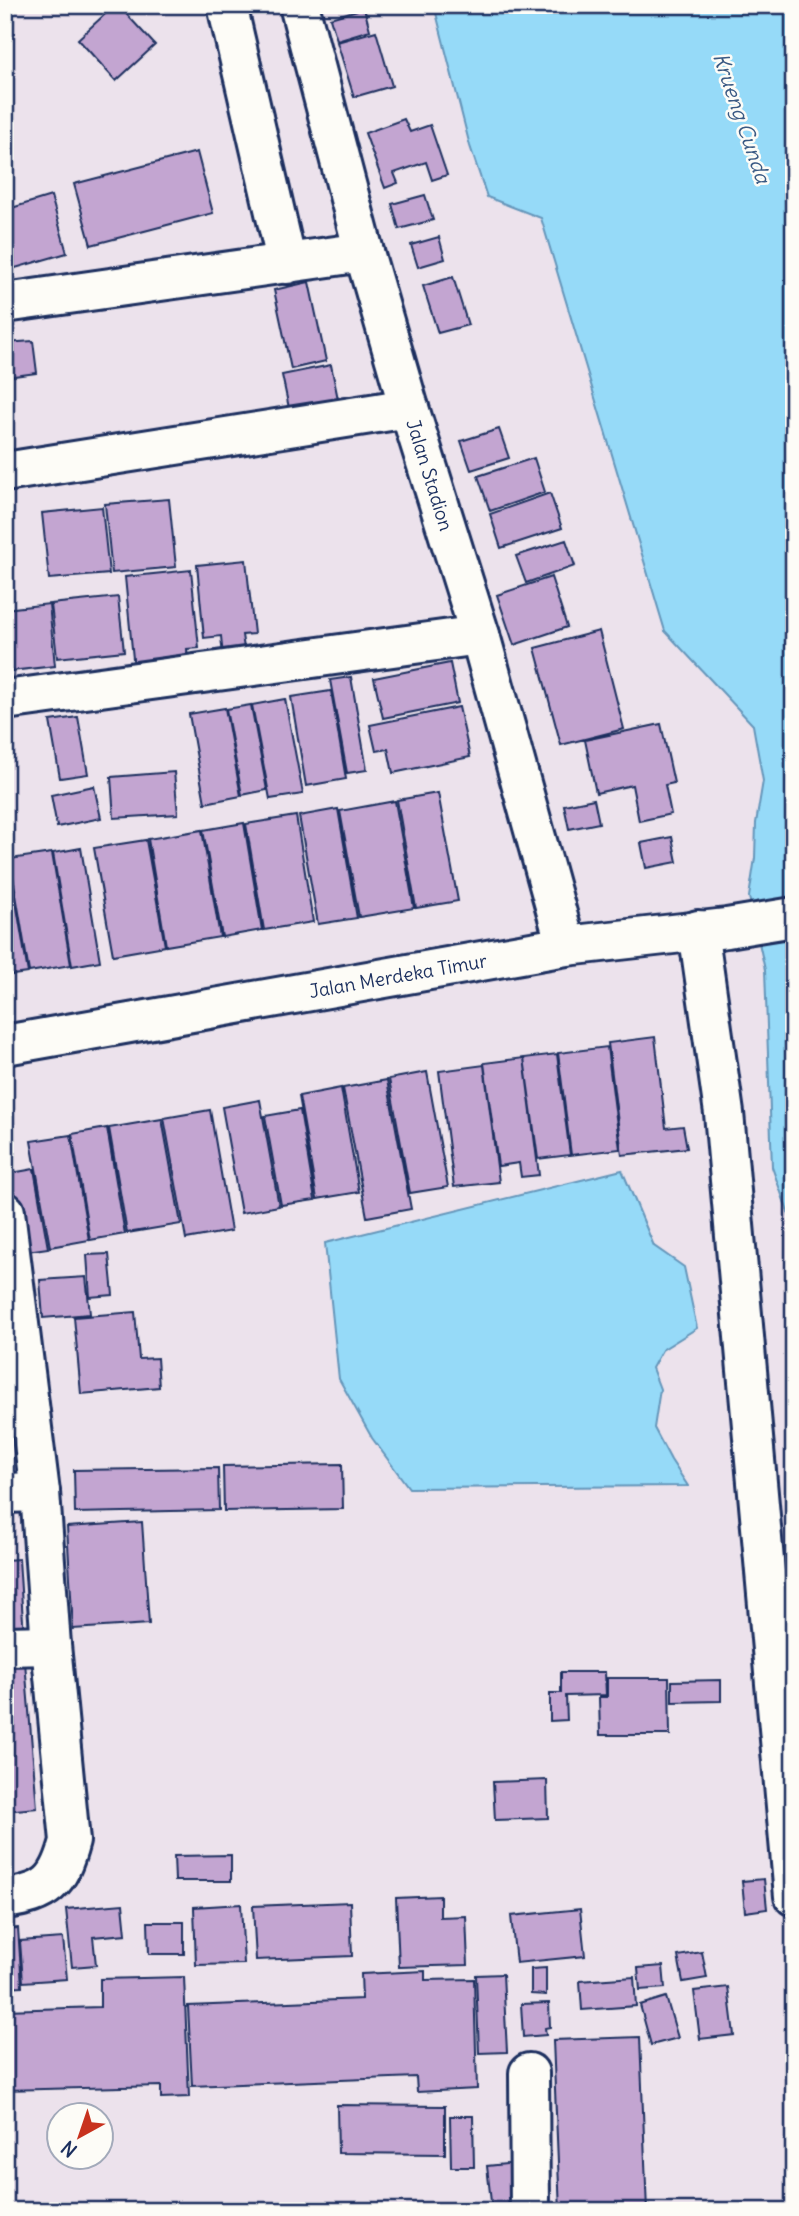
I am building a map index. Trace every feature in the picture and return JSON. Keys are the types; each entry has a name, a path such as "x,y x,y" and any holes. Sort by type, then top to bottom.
{"street":[{"path":"227,5 287,264"},
{"name":"Jalan Stadion","path":"299,5 364,252 409,408 480,635 566,946"},
{"path":"5,303 364,252"},
{"path":"5,472 409,408"},
{"path":"5,700 480,635"},
{"name":"Jalan Merdeka Timur","path":"5,1045 566,946 794,918"},
{"path":"712,929 724,1113 794,1896"},
{"path":"5,1212 22,1493 51,1645 70,1841 57,1875 45,1888 29,1895 5,1899"},
{"path":"5,1646 51,1645"},
{"path":"529,2073 530,2211"}],"water":[{"name":"Krueng Cunda","path":"434,5 794,5 794,1229 772,1167 765,970 749,897 763,781 753,725 665,631 541,218 487,197 470,146"},
{"path":"622,1170 654,1246 684,1267 697,1328 662,1350 652,1368 660,1389 654,1428 688,1486 409,1488 372,1438 339,1379 325,1243"}],"building":[{"path":"118,5 155,45 116,81 78,39"},
{"path":"364,8 370,30 337,40 330,18"},
{"path":"376,31 392,86 354,97 337,42"},
{"path":"404,119 410,132 430,125 447,175 432,180 426,162 394,173 398,183 385,188 365,133"},
{"path":"197,152 213,213 91,245 74,184"},
{"path":"425,195 433,220 399,229 392,204"},
{"path":"51,196 67,253 5,271 5,210"},
{"path":"439,237 445,259 418,267 411,245"},
{"path":"453,277 468,325 438,333 423,286"},
{"path":"309,282 326,361 291,369 274,290"},
{"path":"33,341 37,373 6,377 5,343"},
{"path":"331,365 338,399 289,408 282,375"},
{"path":"499,429 509,458 471,470 461,441"},
{"path":"534,458 545,492 490,511 478,476"},
{"path":"550,493 562,528 501,548 490,514"},
{"path":"169,499 176,567 112,573 105,504"},
{"path":"102,507 109,574 49,579 42,513"},
{"path":"566,540 575,566 526,583 516,556"},
{"path":"246,560 254,634 242,635 245,655 223,657 221,636 204,638 197,565"},
{"path":"191,570 199,648 187,649 188,664 134,669 125,577"},
{"path":"551,577 567,627 514,645 497,595"},
{"path":"118,597 124,651 57,658 51,604"},
{"path":"49,604 55,666 11,671 13,688 5,689 5,609"},
{"path":"599,631 624,729 561,745 535,648"},
{"path":"450,663 458,703 383,718 374,678"},
{"path":"351,677 367,770 347,773 330,680"},
{"path":"331,691 346,779 306,786 291,697"},
{"path":"285,699 303,794 270,799 252,705"},
{"path":"251,705 267,790 242,795 226,709"},
{"path":"459,707 470,757 393,773 388,749 376,751 370,725"},
{"path":"225,708 241,796 205,803 189,714"},
{"path":"78,717 88,774 60,778 50,721"},
{"path":"661,724 674,783 665,785 671,814 639,821 632,785 596,793 585,740"},
{"path":"174,772 178,814 114,818 111,777"},
{"path":"94,786 101,818 57,827 51,795"},
{"path":"438,793 458,901 416,908 397,800"},
{"path":"594,799 599,823 569,829 564,805"},
{"path":"395,801 414,908 359,917 340,811"},
{"path":"338,809 357,918 318,924 299,816"},
{"path":"296,816 313,922 264,930 246,824"},
{"path":"244,823 262,930 222,937 203,830"},
{"path":"202,830 220,937 166,946 148,839"},
{"path":"672,837 677,862 646,868 641,843"},
{"path":"146,840 165,946 113,955 94,848"},
{"path":"81,848 100,961 72,966 53,853"},
{"path":"52,853 71,965 29,972 10,859"},
{"path":"5,860 9,860 28,973 5,976"},
{"path":"655,1037 666,1128 683,1126 687,1148 622,1155 608,1043"},
{"path":"607,1047 620,1149 571,1155 558,1053"},
{"path":"557,1054 570,1155 538,1159 524,1058"},
{"path":"524,1058 539,1175 521,1177 519,1163 498,1166 484,1063"},
{"path":"484,1065 499,1182 454,1187 439,1071"},
{"path":"427,1072 448,1187 410,1193 389,1079"},
{"path":"387,1080 411,1209 367,1217 343,1088"},
{"path":"341,1088 359,1192 317,1199 299,1096"},
{"path":"260,1100 279,1206 241,1213 222,1107"},
{"path":"210,1110 231,1231 186,1239 164,1118"},
{"path":"300,1110 315,1200 281,1205 265,1116"},
{"path":"162,1119 181,1224 127,1233 109,1128"},
{"path":"107,1128 125,1234 90,1240 72,1134"},
{"path":"71,1135 89,1240 50,1247 31,1141"},
{"path":"34,1169 48,1248 20,1252 6,1174"},
{"path":"109,1254 113,1295 90,1297 87,1255"},
{"path":"86,1277 90,1314 43,1318 40,1280"},
{"path":"135,1312 139,1359 157,1358 159,1387 81,1394 74,1317"},
{"path":"342,1464 343,1509 224,1511 223,1466"},
{"path":"218,1468 219,1510 75,1513 74,1470"},
{"path":"142,1522 149,1624 73,1629 67,1527"},
{"path":"19,1559 24,1637 5,1638 5,1560"},
{"path":"25,1662 37,1808 5,1811 5,1663"},
{"path":"561,1672 605,1672 606,1695 566,1696 567,1720 550,1721 550,1693 561,1693"},
{"path":"607,1678 669,1678 670,1735 600,1735 599,1697 607,1697"},
{"path":"721,1680 721,1701 672,1702 672,1681"},
{"path":"547,1780 548,1818 495,1820 493,1782"},
{"path":"231,1855 231,1881 175,1881 174,1856"},
{"path":"764,1879 767,1909 745,1912 742,1881"},
{"path":"440,1896 440,1917 466,1916 468,1965 399,1967 396,1898"},
{"path":"350,1902 352,1956 256,1960 253,1906"},
{"path":"123,1904 126,1934 93,1937 96,1965 72,1967 66,1909"},
{"path":"241,1904 244,1964 196,1965 194,1907"},
{"path":"580,1909 585,1956 516,1963 511,1916"},
{"path":"148,1922 184,1922 184,1954 149,1954"},
{"path":"18,1928 22,1986 5,1987 5,1929"},
{"path":"63,1938 67,1979 23,1982 20,1941"},
{"path":"702,1952 707,1978 683,1982 678,1956"},
{"path":"663,1966 665,1988 640,1990 638,1968"},
{"path":"546,1968 546,1995 531,1994 531,1969"},
{"path":"425,1971 425,1980 474,1979 477,2089 417,2092 416,2077 192,2086 188,2006 362,1999 361,1974"},
{"path":"503,1974 507,2052 479,2053 476,1975"},
{"path":"184,1977 189,2097 161,2098 161,2086 5,2090 5,2010 100,2007 100,1979"},
{"path":"634,1977 636,2006 582,2010 580,1981"},
{"path":"728,1987 734,2035 700,2039 694,1991"},
{"path":"666,1997 678,2038 651,2045 640,2005"},
{"path":"549,2003 550,2027 545,2028 546,2035 523,2037 521,2004"},
{"path":"640,2037 647,2211 560,2211 553,2040"},
{"path":"337,2105 445,2106 445,2154 338,2153"},
{"path":"450,2116 473,2116 474,2167 451,2167"},
{"path":"516,2163 519,2197 508,2198 509,2211 492,2211 487,2166"}]}
